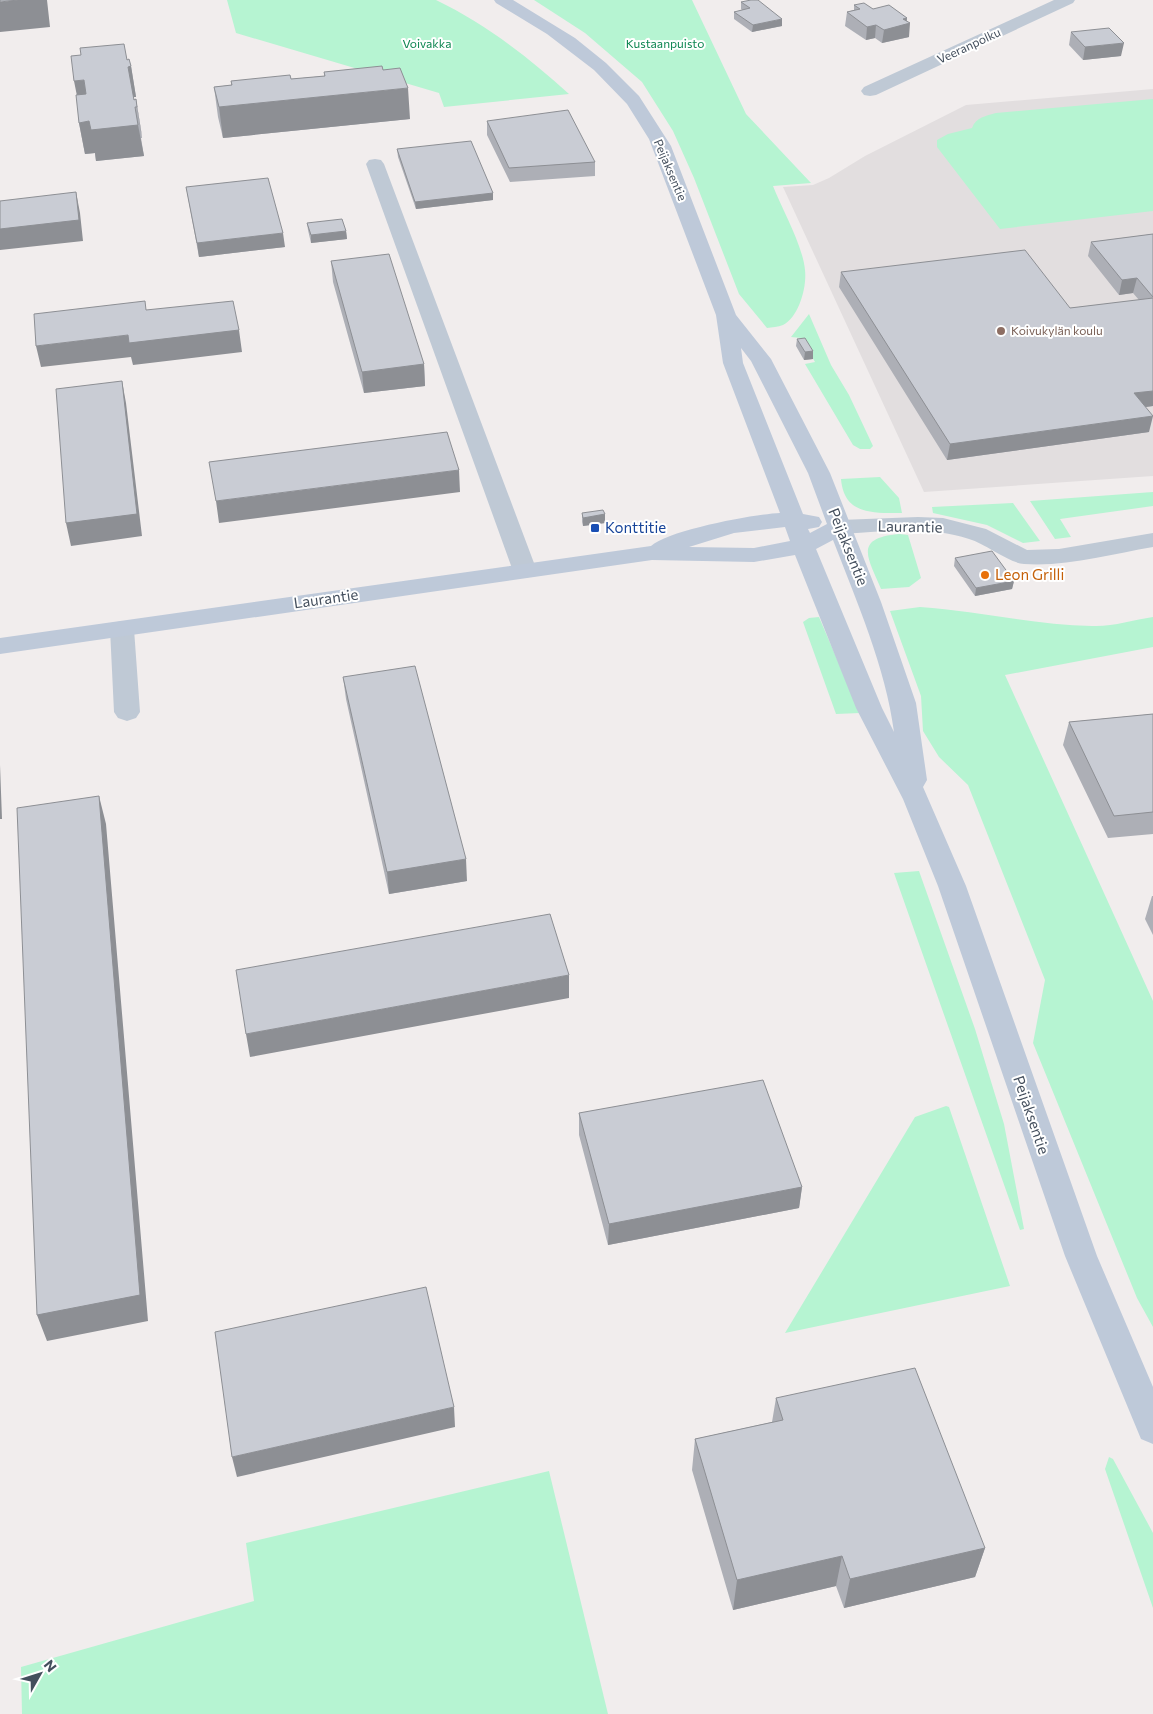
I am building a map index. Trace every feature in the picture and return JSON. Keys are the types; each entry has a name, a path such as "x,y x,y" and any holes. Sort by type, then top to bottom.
{"main road":[{"name":"Peijaksentie","path":"502,0 554,30 606,70 629,95 662,146 726,315 733,363 778,476 803,546 869,708 916,799 952,886 1080,1256 1153,1428"},
{"name":"Peijaksentie","path":"726,315 761,359 819,473 870,602 903,703 916,799"},
{"name":"Laurantie","path":"652,553 700,534 741,526 793,519 840,527"},
{"name":"Laurantie","path":"0,646 652,553 754,555 803,546 840,527"}],"street":[{"name":"Veeranpolku","path":"870,91 1067,0"},
{"path":"375,164 526,570"},
{"name":"Laurantie","path":"840,527 918,524 943,526 978,534 1002,544 1024,557 1059,556 1153,540"},
{"path":"122,629 127,712"}],"shaded area":[{"name":"Koivukylän koulu","path":"1153,89 1153,476 924,492 783,187 813,185 829,178 865,156 966,105"}],"green space":[{"name":"Voivakka","path":"227,0 436,0 454,9 506,42 569,94 444,107 439,93 236,33"},
{"name":"Kustaanpuisto","path":"534,0 692,0 746,114 811,183 773,186 796,239 805,270 805,285 801,301 798,309 789,321 781,326 767,328 739,294 694,178 673,131 642,82 585,33"},
{"path":"1153,99 1153,211 1000,229 937,147 937,140 948,134 972,128 979,119 996,113"},
{"path":"809,314 831,365 849,395 873,446 870,449 860,449 853,445 805,364 815,362 801,338 791,337"},
{"path":"880,477 899,498 902,513 871,512 862,509 854,506 843,491 841,479"},
{"path":"1153,492 1153,506 1060,519 1071,537 1055,539 1030,501"},
{"path":"1013,503 1040,541 1023,543 987,525 933,513 932,507"},
{"path":"908,535 921,578 909,587 881,589 872,568 868,551 870,545 875,540 884,536"},
{"path":"920,607 1049,623 1092,626 1153,617 1153,647 1005,675 1153,1001 1153,1327 1137,1298 1033,1043 1045,980 968,785 939,757 923,731 921,696 890,611"},
{"path":"819,617 860,713 836,714 803,622 809,618"},
{"path":"919,871 975,1029 1004,1124 1024,1229 1020,1230 894,873"},
{"path":"946,1106 949,1107 1010,1286 785,1333 915,1117"},
{"path":"1109,1457 1113,1459 1153,1533 1153,1608 1105,1469"},
{"path":"549,1471 608,1714 22,1714 21,1667 254,1601 246,1543"}],"building":[{"path":"0,0 18,0 0,2"},
{"path":"758,0 782,19 753,25 734,12 750,8 741,2"},
{"path":"864,3 873,9 889,5 907,18 903,19 910,23 884,30 876,25 867,27 847,12 860,9 854,5"},
{"path":"1109,28 1124,43 1085,47 1071,32"},
{"path":"124,44 127,60 129,59 131,66 128,67 134,100 136,99 137,107 135,107 138,125 91,130 89,121 79,123 76,95 86,94 84,80 74,81 71,56 81,55 80,48"},
{"path":"382,66 383,70 400,68 408,88 219,107 214,87 232,85 231,81 290,75 291,79 325,76 324,72"},
{"path":"568,110 595,162 509,168 487,121"},
{"path":"471,141 493,193 415,202 397,149"},
{"path":"268,178 283,233 197,243 186,187"},
{"path":"76,192 79,220 0,229 0,201"},
{"path":"342,219 346,231 311,235 307,223"},
{"path":"1153,234 1153,297 1137,278 1122,280 1091,242"},
{"path":"1025,250 1070,308 1153,298 1153,391 1134,393 1153,416 950,444 841,272"},
{"path":"389,254 424,364 362,372 331,261"},
{"path":"145,301 146,310 233,301 239,330 129,343 128,335 36,346 34,314"},
{"path":"805,338 813,351 805,352 797,339"},
{"path":"122,381 137,514 66,523 56,389"},
{"path":"447,432 459,470 216,501 209,462"},
{"path":"603,510 605,514 583,518 582,513"},
{"path":"992,551 1014,581 976,588 955,558"},
{"path":"415,666 466,859 387,872 343,677"},
{"path":"1153,714 1153,812 1114,816 1069,722"},
{"path":"99,796 140,1295 37,1315 17,808"},
{"path":"550,914 569,975 246,1034 236,970"},
{"path":"763,1080 802,1187 609,1224 579,1113"},
{"path":"426,1287 454,1407 232,1457 215,1332"},
{"path":"915,1368 985,1548 850,1579 842,1556 737,1580 695,1439 783,1420 776,1398"}],"place":[{"name":"Koivukylän koulu","path":"1001,331"},
{"name":"Konttitie","path":"595,528"},
{"name":"Leon Grilli","path":"985,575"}]}
